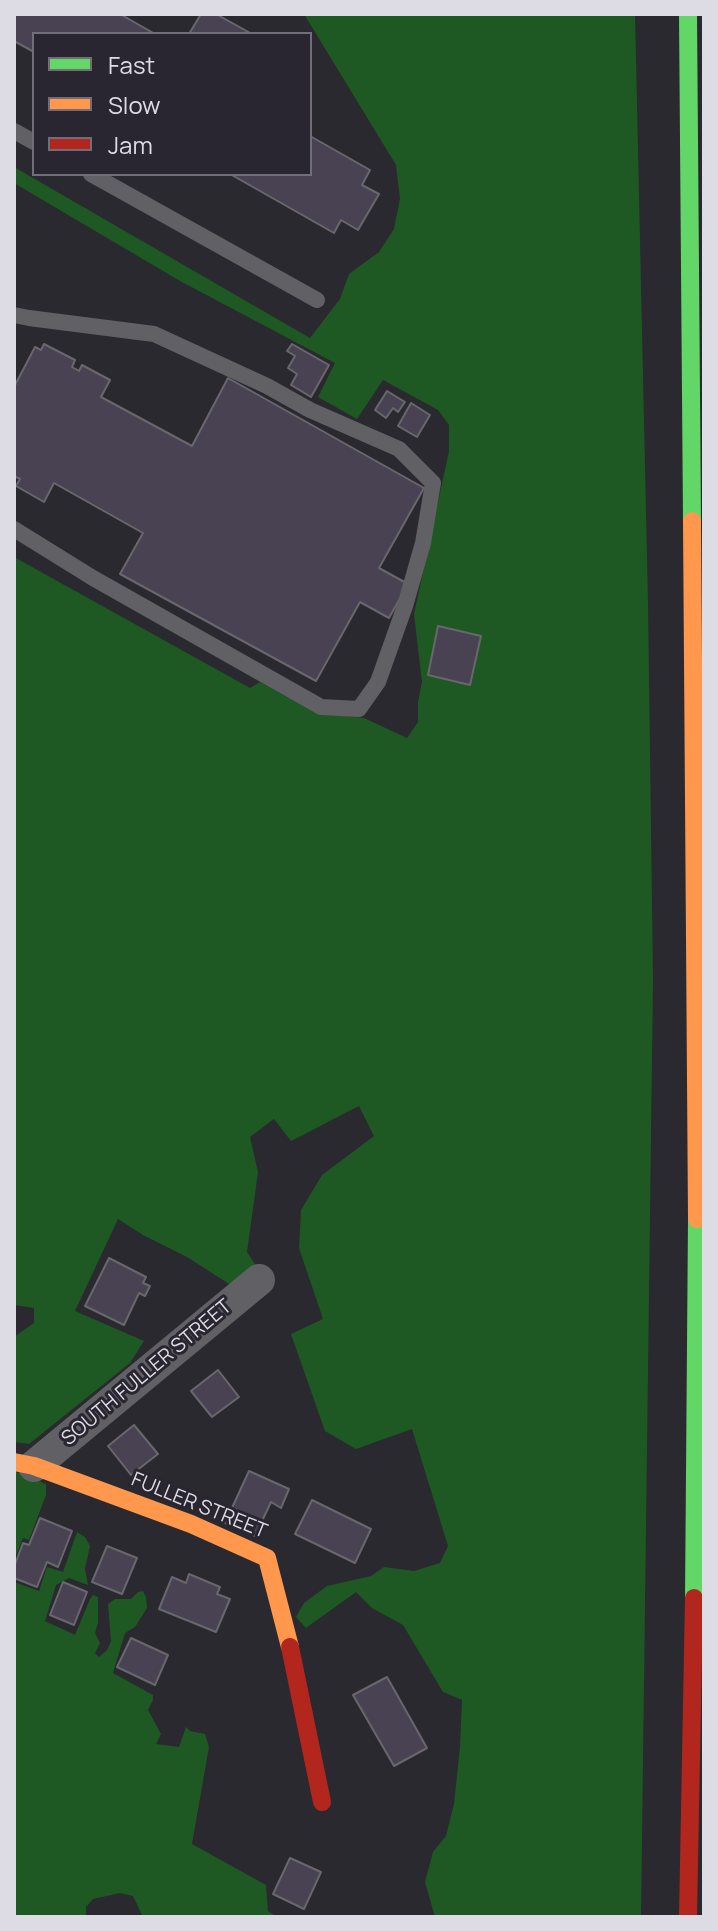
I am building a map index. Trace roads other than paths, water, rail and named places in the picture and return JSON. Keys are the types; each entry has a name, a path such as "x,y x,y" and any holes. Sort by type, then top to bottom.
{"main road":[{"path":"688,14 700,1497 688,1917"},
{"name":"FULLER STREET","path":"24,1464 191,1524 267,1558 286,1630 322,1802"}],"street":[{"name":"SOUTH FULLER STREET","path":"24,1464 259,1280"}],"lane":[{"path":"14,131 32,141"},
{"path":"95,176 317,300"},
{"path":"14,315 154,334 267,386 310,410 399,449 433,483 423,543 405,606 378,682 359,709 321,707 93,578 14,529"}]}
